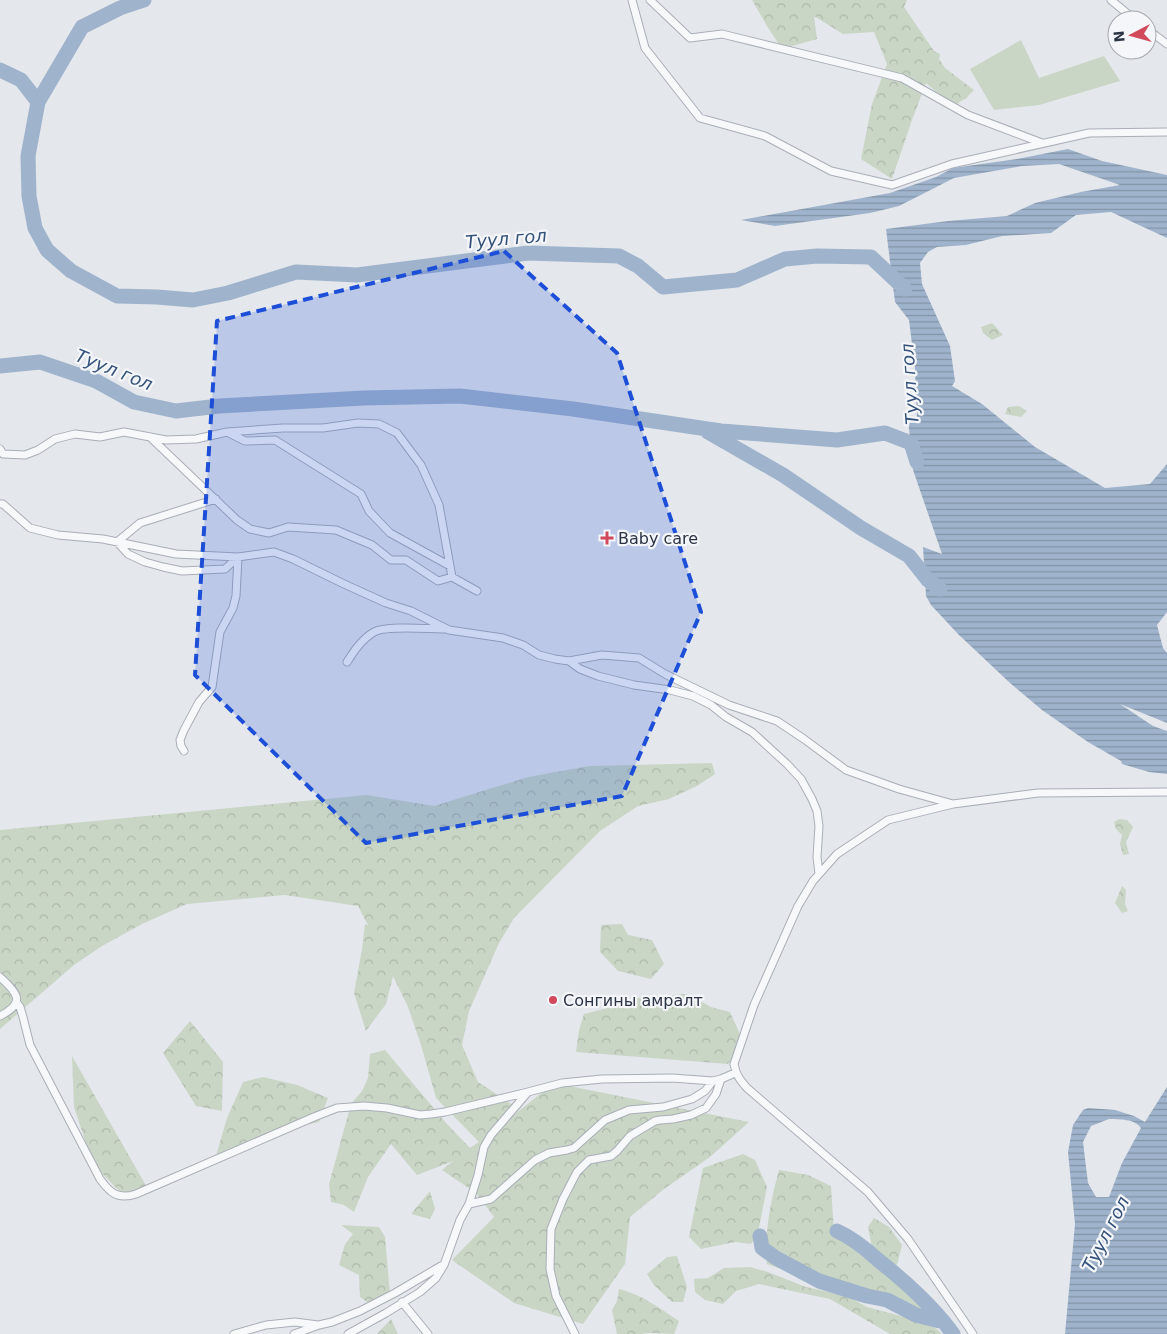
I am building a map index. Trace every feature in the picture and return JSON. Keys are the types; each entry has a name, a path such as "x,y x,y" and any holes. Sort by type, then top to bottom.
{"street":[{"path":"632,0 645,48 700,118 765,136 832,171 892,185 952,164 1089,133 1167,132"},
{"path":"650,0 690,38 722,34 902,78 968,116 1042,144"},
{"path":"1111,0 1123,10"},
{"path":"0,449 3,454 25,455 38,450 56,439 74,434 100,437 124,432 166,440 196,439 227,432 283,428 323,428 358,423 379,424 397,433 421,465 439,505 452,577"},
{"path":"227,432 245,441 275,440 361,494 369,511 390,533 450,566"},
{"path":"150,436 237,520 250,529 269,533 288,527 336,530 372,545 391,560 406,560 438,581 452,577 477,591"},
{"path":"117,542 140,523 216,499"},
{"path":"0,504 3,504 30,528 58,535 103,539 176,554 238,557 274,552 292,558 386,603 411,611 449,630"},
{"path":"117,542 128,554 145,562 182,571 225,569 238,557"},
{"path":"184,751 180,740 184,730 199,702 212,687 220,632 233,608 236,596 238,557"},
{"path":"347,662 360,643 374,631 398,628 449,630 503,638 522,645 539,655 569,661 602,655 638,658 665,674 729,705 777,721 804,738 846,770 899,789 953,804"},
{"path":"569,661 580,669 598,676 693,696 711,705 726,717 752,732 801,779 812,799 817,811 819,826 817,857 819,874"},
{"path":"973,1334 908,1239 868,1192 747,1088 735,1073 734,1064 754,1005 798,906 813,881 837,854 888,820 953,804 1038,793 1167,792"},
{"path":"0,977 11,987 16,995 14,1007 0,1016"},
{"path":"16,1002 20,1007 30,1045 100,1179 113,1194 120,1196 136,1194 337,1108 364,1106 430,1114 562,1083 602,1079 653,1078 717,1080"},
{"path":"468,1204 491,1199 535,1160 549,1153 574,1148 605,1120 629,1110 663,1107 692,1099 717,1080 735,1073"},
{"path":"576,1334 556,1296 550,1269 551,1229 563,1199 577,1172 589,1160 610,1156 630,1136 655,1121 691,1115 706,1108 716,1094 717,1080"},
{"path":"348,1334 420,1292 436,1278 444,1265 460,1220 468,1204 478,1176 484,1147 491,1135 528,1092"},
{"path":"294,1334 360,1311 396,1293 444,1265"},
{"path":"402,1302 428,1334"},
{"path":"234,1334 266,1325 295,1322 318,1325"}],"highlighted area":[{"path":"504,251 617,353 701,612 622,796 366,843 195,675 217,321"}],"green space":[{"path":"752,0 907,0 904,7 934,51 940,54 939,59 945,68 974,90 967,98 954,107 926,83 892,179 861,159 872,104 887,64 874,32 843,34 814,16 817,39 782,49"},
{"path":"1021,40 1039,78 1104,56 1120,81 1039,105 994,110 970,69"},
{"path":"992,323 1003,335 992,340 983,333 981,327"},
{"path":"1019,406 1027,411 1021,417 1005,414 1008,407"},
{"path":"712,763 715,774 697,786 669,799 638,806 600,831 514,918 499,943 469,1011 462,1045 478,1082 519,1109 510,1118 554,1083 749,1122 710,1157 664,1189 630,1217 625,1264 583,1324 514,1303 452,1260 494,1217 476,1193 442,1170 453,1161 417,1175 391,1144 368,1177 354,1212 344,1205 331,1202 329,1184 351,1104 362,1091 368,1078 370,1054 385,1050 447,1124 470,1148 479,1142 436,1098 408,1007 393,976 386,1004 366,1031 354,993 365,924 368,925 358,906 285,895 187,904 142,924 102,946 74,965 0,1029 0,830 367,795 434,806 528,777 589,766"},
{"path":"1119,819 1127,820 1133,827 1126,842 1129,854 1123,855 1120,844 1122,835 1116,829 1114,822"},
{"path":"1122,886 1126,890 1125,904 1128,911 1122,913 1115,903"},
{"path":"622,924 628,935 652,940 664,964 651,979 618,971 600,952 601,925"},
{"path":"687,994 711,1007 730,1012 743,1041 728,1064 576,1052 579,1030 584,1014 638,998"},
{"path":"190,1021 223,1062 222,1111 196,1106 163,1053"},
{"path":"72,1056 149,1191 121,1193 93,1164 74,1107"},
{"path":"263,1077 297,1085 328,1098 319,1122 277,1131 215,1159 227,1118 243,1082"},
{"path":"743,1154 755,1160 767,1187 758,1233 751,1244 735,1242 701,1249 689,1237 703,1168"},
{"path":"779,1170 808,1175 831,1186 834,1233 857,1247 936,1310 936,1320 925,1318 887,1299 827,1285 767,1264 766,1240 769,1216"},
{"path":"430,1191 435,1209 430,1219 411,1214"},
{"path":"874,1218 889,1227 902,1245 897,1265 873,1253 868,1227"},
{"path":"341,1225 379,1227 385,1237 390,1294 370,1304 360,1297 359,1275 339,1265 345,1244 353,1234"},
{"path":"677,1256 687,1287 683,1302 672,1302 654,1285 647,1274 667,1257"},
{"path":"750,1267 806,1287 847,1296 867,1307 931,1324 942,1334 890,1334 830,1299 759,1284 736,1291 723,1304 705,1300 695,1292 694,1279 708,1278 724,1268"},
{"path":"619,1289 643,1298 679,1321 674,1334 617,1334 612,1310 617,1301"},
{"path":"391,1319 398,1334 377,1334"}],"water":[{"path":"1068,149 1102,161 1167,175 1167,238 1111,212 1076,215 1051,233 1002,236 966,245 937,247 928,252 920,263 922,284 950,346 955,381 952,386 982,404 1035,447 1105,488 1150,484 1167,464 1167,612 1157,625 1163,648 1167,653 1167,723 1120,704 1153,726 1167,731 1167,774 1149,772 1122,764 1121,761 1088,742 1042,710 958,634 931,605 926,596 923,547 942,554 913,470 908,418 917,419 915,368 909,320 895,302 886,229 1007,216 1035,203 1120,185 1059,164 1022,166 954,178 899,206 870,213 775,226 741,220 890,193 936,177 953,168 1017,159"},
{"path":"1167,1087 1167,1334 1065,1334 1075,1224 1068,1152 1073,1125 1083,1110 1088,1108 1115,1110 1145,1122","holes":["1109,1119 1131,1121 1141,1128 1122,1163 1109,1197 1096,1197 1088,1183 1083,1142 1091,1126"]}],"waterway":[{"name":"Туул гол","path":"144,0 120,8 82,27 38,102 28,156 29,196 35,228 47,250 71,271 117,296 193,300 228,293 296,272 357,275 528,253 619,256 638,266 663,287 737,280 785,259 817,256 871,257 905,289"},
{"name":"Туул гол","path":"0,70 21,80 38,102"},
{"name":"Туул гол","path":"0,366 40,362 96,381 134,402 176,411 219,406 364,398 460,396 573,409 721,431 837,440 885,433 911,443 917,462"},
{"path":"708,432 783,475 861,528 909,556 928,580 940,589"},
{"path":"837,1231 859,1244 908,1285 936,1313 953,1334"},
{"path":"760,1236 762,1248 776,1258 819,1281 867,1296 887,1300 916,1315 944,1322"}],"place":[{"name":"Baby care","path":"607,538"},
{"name":"Сонгины амралт","path":"553,1000"}]}
